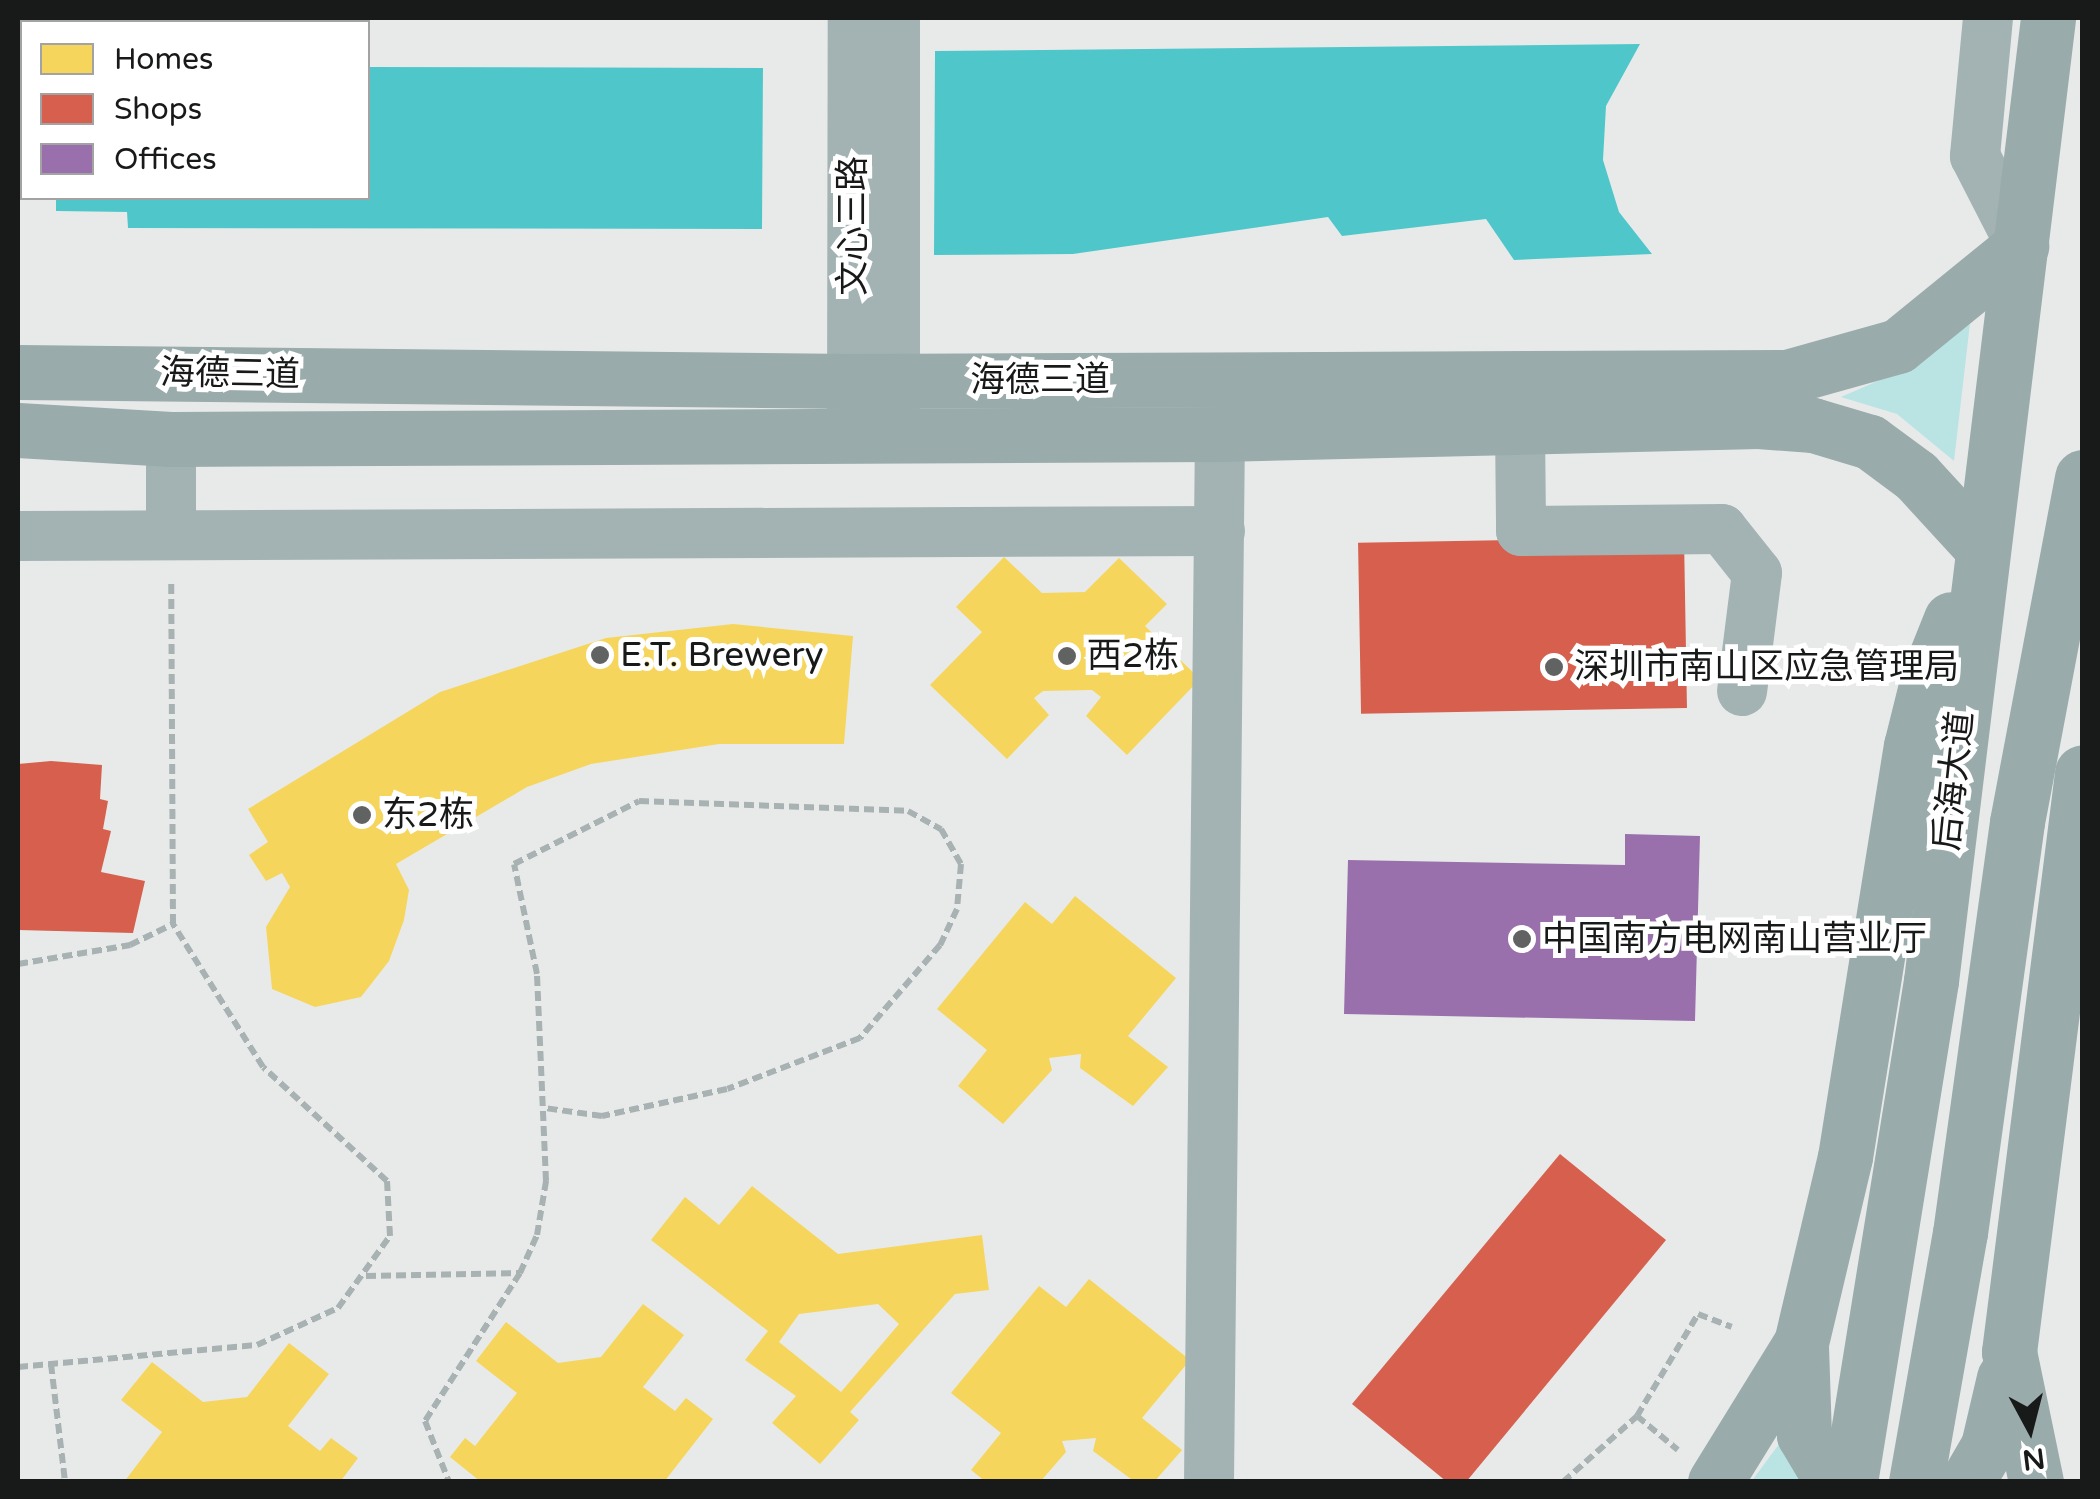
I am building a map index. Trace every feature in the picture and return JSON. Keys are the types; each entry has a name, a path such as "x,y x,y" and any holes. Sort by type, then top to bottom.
{"main road":[{"name":"后海大道","path":"1850,1482 1896,1224 1951,820 2048,18"},
{"name":"海德三道","path":"18,372 873,381 1787,377 1898,346 2021,246"},
{"name":"海德三道","path":"18,430 171,440 1220,434 1813,425 1870,442 1900,464 1981,547"},
{"name":"后海大道","path":"1916,1482 1960,1232 2017,822 2077,547 2082,477"},
{"path":"1832,1482 1804,1435 1801,1343 1845,1157 1911,746 1928,674 1981,547"},
{"path":"2077,547 2082,650"},
{"path":"1966,1482 1988,1446 2009,1352 2082,773"},
{"path":"1715,1482 1801,1343"},
{"path":"2009,1352 2036,1482"}],"street":[{"name":"文心三路","path":"853,18 873,435"},
{"name":"文心三路","path":"873,381 896,18"},
{"path":"1988,18 1974,156 2021,246"},
{"path":"1520,427 1521,532 1722,529 1758,573 1742,691"},
{"path":"1209,1482 1220,434"},
{"path":"171,440 171,534"},
{"path":"18,536 1220,532"}],"path":[{"path":"18,1367 257,1345 338,1308 365,1276 390,1236 387,1181 263,1067 173,924 171,534"},
{"path":"449,1482 425,1421 520,1273 537,1235 546,1181 537,974 514,864 640,801 908,811 941,828 961,864 957,909 940,945 860,1038 710,1093 602,1116 544,1108"},
{"path":"18,964 130,946 173,924"},
{"path":"365,1276 520,1273"},
{"path":"1564,1482 1637,1416 1698,1314 1732,1327"},
{"path":"52,1364 65,1482"}],"shaded area":[{"path":"1971,315 1954,461 1897,414 1841,397 1912,366"},
{"path":"1782,1440 1808,1482 1751,1482"}],"water":[{"path":"1640,44 1606,106 1603,160 1619,212 1652,254 1514,260 1486,219 1342,236 1328,217 1073,254 934,255 935,51"},
{"path":"370,67 763,68 762,229 128,228 127,212 56,211 56,200 370,200"}],"building: Homes":[{"name":"西2栋","path":"1004,557 1042,593 1085,592 1119,558 1167,604 1145,626 1200,679 1127,755 1086,716 1101,697 1092,690 1043,691 1034,698 1049,715 1007,759 930,685 982,632 956,607"},
{"name":"东2栋","path":"733,624 853,636 844,744 719,744 591,764 527,787 396,864 409,890 404,920 389,961 361,997 315,1007 272,989 266,927 290,887 282,873 266,881 249,855 268,842 248,809 440,692 606,638"},
{"path":"1075,896 1176,978 1128,1036 1168,1067 1133,1106 1080,1068 1081,1054 1049,1058 1052,1070 1003,1124 958,1086 987,1050 937,1009 1025,902 1052,924"},
{"path":"752,1186 838,1254 982,1235 989,1290 955,1294 850,1412 859,1420 820,1464 772,1423 796,1396 745,1360 768,1331 651,1240 685,1197 719,1225","holes":["878,1304 899,1324 841,1392 779,1342 799,1314"]},
{"path":"1089,1279 1190,1360 1142,1418 1182,1450 1154,1482 1135,1482 1093,1451 1096,1438 1062,1441 1066,1452 1040,1482 986,1482 971,1470 1001,1433 951,1393 1039,1286 1066,1307"},
{"path":"643,1304 684,1335 643,1387 675,1411 686,1398 713,1419 664,1482 481,1482 450,1457 465,1438 475,1446 517,1393 476,1361 506,1322 558,1363 601,1357"},
{"path":"289,1343 329,1374 288,1426 320,1451 331,1438 358,1458 340,1482 124,1482 162,1432 121,1400 152,1362 203,1402 247,1397"}],"building: Shops":[{"path":"1684,537 1687,708 1361,714 1358,543"},
{"path":"51,761 102,765 100,799 108,801 103,829 111,831 101,872 145,881 133,933 18,930 18,764"},
{"path":"1560,1154 1666,1240 1466,1482 1447,1482 1352,1404"}],"building: Offices":[{"name":"中国南方电网南山营业厅","path":"1625,834 1700,836 1695,1021 1344,1014 1348,860 1625,865"}],"place":[{"name":"E.T. Brewery","path":"600,655"},
{"name":"西2栋","path":"1067,656"},
{"name":"深圳市南山区应急管理局","path":"1554,667"},
{"name":"东2栋","path":"362,815"},
{"name":"中国南方电网南山营业厅","path":"1522,939"}]}
